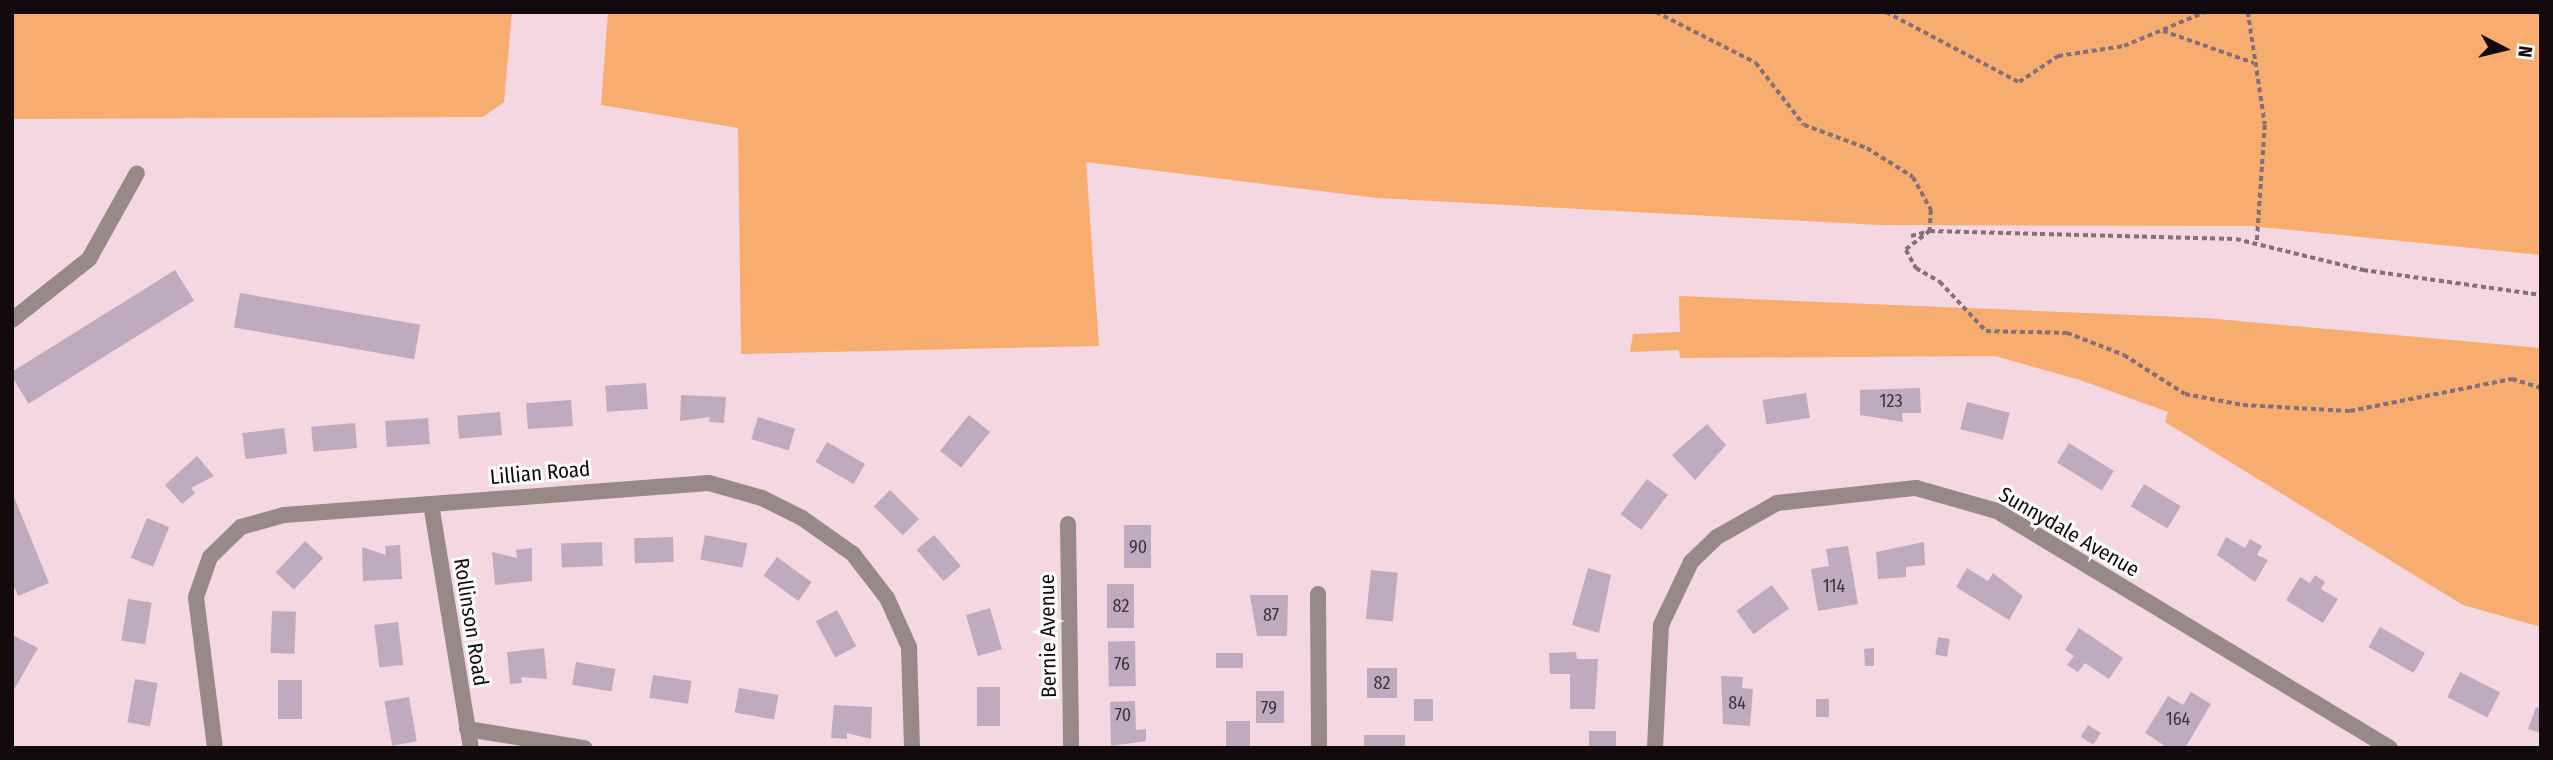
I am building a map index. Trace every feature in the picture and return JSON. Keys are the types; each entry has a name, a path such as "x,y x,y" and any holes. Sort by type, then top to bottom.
{"street":[{"path":"12,320 89,259 137,173"},
{"name":"Lillian Road","path":"215,748 197,597 210,557 241,527 284,515 709,483 792,513 853,554 887,598 909,647 912,748"},
{"name":"Sunnydale Avenue","path":"1655,748 1661,625 1691,562 1717,537 1777,503 1916,488 1997,511 2390,748"},
{"name":"Rollinson Road","path":"431,504 471,748"},
{"name":"Bernie Avenue","path":"1068,524 1070,748"},
{"path":"1318,594 1319,748"},
{"path":"467,729 584,748"}],"path":[{"path":"1656,12 1756,64 1804,125 1867,148 1913,177 1931,210 1930,231 1906,250 1916,268 1940,282 1986,331 2067,333 2124,355 2185,394 2350,411 2512,379 2541,388"},
{"path":"1886,12 2019,82 2057,56 2124,46 2204,12"},
{"path":"2248,12 2266,155 2256,243"},
{"path":"2161,30 2254,63"},
{"path":"1911,236 1930,231 2256,243 2363,270 2541,295"}],"shaded area":[{"path":"12,12 512,12 504,102 483,117 12,119"},
{"path":"608,12 2541,12 2541,255 2251,226 1879,225 1377,198 1086,162 1099,346 741,354 738,128 601,105"},
{"path":"1679,296 2205,318 2541,348 2541,627 2463,605 2165,422 2168,412 2080,380 1995,356 1680,358 1679,350 1630,352 1633,334 1680,332"}],"building":[{"path":"175,270 194,301 29,404 12,377 12,372"},
{"path":"240,293 420,325 414,359 234,327"},
{"path":"646,383 648,409 607,412 605,386"},
{"path":"1920,388 1921,413 1902,413 1903,422 1860,415 1860,390"},
{"path":"1806,393 1810,418 1766,425 1763,400"},
{"path":"681,395 726,397 724,423 709,422 710,417 680,421"},
{"path":"571,400 573,426 528,429 526,403"},
{"path":"1967,402 2010,413 2003,440 1960,429"},
{"path":"500,412 502,435 459,439 457,416"},
{"path":"969,415 990,432 961,468 940,451"},
{"path":"758,417 795,428 789,450 751,439"},
{"path":"428,418 430,444 387,447 385,421"},
{"path":"355,423 357,448 313,452 311,427"},
{"path":"1707,424 1726,445 1695,480 1672,455"},
{"path":"284,428 287,454 245,459 242,433"},
{"path":"827,442 865,464 854,484 816,462"},
{"path":"2069,443 2114,471 2102,491 2057,463"},
{"path":"197,456 214,476 191,488 195,493 182,504 165,485"},
{"path":"1647,479 1668,495 1641,530 1621,514"},
{"path":"2144,484 2181,506 2167,528 2131,506"},
{"path":"890,490 919,519 903,535 874,506"},
{"path":"12,492 49,583 18,596 12,582"},
{"path":"147,518 169,527 153,567 131,558"},
{"path":"1124,525 1151,525 1151,568 1124,568"},
{"path":"705,535 747,543 742,568 700,560"},
{"path":"934,535 961,566 944,581 917,550"},
{"path":"673,537 674,562 635,563 634,538"},
{"path":"2226,537 2245,548 2250,539 2262,546 2257,555 2268,560 2255,582 2217,555"},
{"path":"305,541 323,558 294,589 276,572"},
{"path":"602,542 603,566 562,567 561,543"},
{"path":"1924,542 1925,565 1906,567 1906,577 1878,579 1876,552"},
{"path":"400,545 402,579 363,581 362,547 386,555 385,546"},
{"path":"1848,546 1858,604 1818,611 1811,569 1829,566 1826,549"},
{"path":"532,548 532,581 495,585 492,552 517,558 516,550"},
{"path":"777,557 812,582 798,601 763,576"},
{"path":"1588,568 1611,575 1599,633 1572,625"},
{"path":"1967,568 1988,581 1993,573 2023,596 2009,620 1956,587"},
{"path":"1371,570 1398,573 1393,622 1366,619"},
{"path":"2315,575 2325,582 2321,589 2338,599 2323,623 2286,600 2300,577 2310,583"},
{"path":"1107,584 1134,584 1134,628 1107,628"},
{"path":"1772,585 1789,608 1753,634 1736,611"},
{"path":"1250,595 1288,595 1287,636 1257,636"},
{"path":"128,599 152,603 145,644 121,640"},
{"path":"990,608 1002,649 978,656 966,615"},
{"path":"837,610 856,646 835,657 816,621"},
{"path":"272,611 296,612 295,654 271,653"},
{"path":"398,622 403,665 379,668 374,625"},
{"path":"2380,627 2425,653 2414,673 2368,647"},
{"path":"2079,628 2123,658 2109,679 2085,663 2078,672 2067,665 2074,656 2065,650"},
{"path":"12,635 38,648 12,693"},
{"path":"1938,637 1950,639 1947,657 1935,655"},
{"path":"1108,641 1135,641 1136,686 1109,686"},
{"path":"544,648 547,679 521,677 522,683 510,684 507,652"},
{"path":"1874,648 1874,666 1865,666 1864,649"},
{"path":"1576,652 1577,659 1598,659 1595,709 1570,709 1570,674 1550,674 1549,653"},
{"path":"1216,653 1243,653 1243,668 1216,668"},
{"path":"576,662 615,669 611,692 572,685"},
{"path":"1367,668 1397,668 1397,698 1367,698"},
{"path":"2460,672 2500,692 2487,717 2447,697"},
{"path":"653,675 692,681 688,704 649,698"},
{"path":"1721,676 1743,677 1742,688 1753,689 1750,726 1723,724"},
{"path":"135,679 158,683 150,726 127,722"},
{"path":"278,680 302,680 302,719 278,719"},
{"path":"977,687 1000,687 1000,726 977,726"},
{"path":"739,688 778,695 774,720 735,713"},
{"path":"1256,691 1284,691 1284,723 1256,723"},
{"path":"2191,692 2211,704 2185,748 2168,748 2145,733 2168,696 2183,705"},
{"path":"409,697 417,741 392,746 384,701"},
{"path":"1414,699 1433,699 1433,721 1414,721"},
{"path":"1816,699 1829,699 1829,717 1816,717"},
{"path":"1135,701 1136,730 1146,729 1146,741 1111,746 1110,702"},
{"path":"834,705 872,707 871,739 847,733 847,739 831,738"},
{"path":"2536,707 2541,709 2541,733 2528,729"},
{"path":"1226,721 1250,721 1250,746 1226,746"},
{"path":"2088,725 2101,733 2093,745 2081,737"},
{"path":"1589,731 1616,731 1616,748 1589,748"},
{"path":"1364,735 1405,735 1405,748 1364,748"}]}
